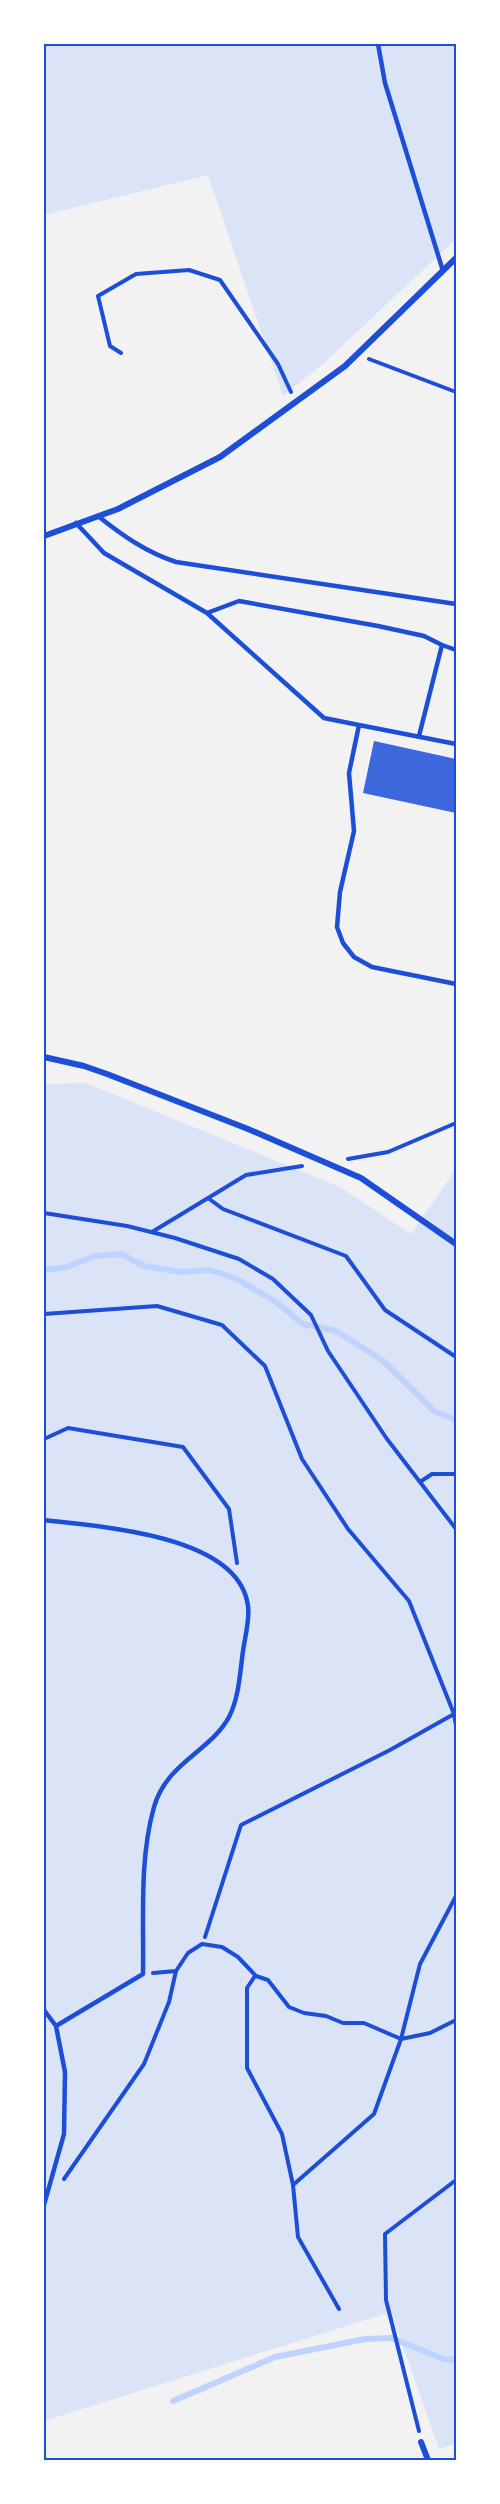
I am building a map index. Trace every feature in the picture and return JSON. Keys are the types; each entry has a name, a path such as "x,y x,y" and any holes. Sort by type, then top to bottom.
{"street":[{"path":"44,536 118,508 220,458 296,403 357,354 456,258"},
{"path":"44,1057 107,1074 248,1129 361,1178 456,1244"},
{"path":"421,2442 428,2460"}],"lane":[{"path":"378,44 385,83 443,271"},
{"path":"98,516 128,540 156,555 177,562 456,604"},
{"path":"76,524 104,553 207,614 324,718 456,744"},
{"path":"207,614 239,601 424,636 456,650"},
{"path":"419,736 441,645"},
{"path":"359,725 349,773 354,831 340,892 337,927 343,943 354,957 372,968 456,984"},
{"path":"44,1520 121,1530 186,1545 217,1560 241,1584 249,1606 236,1694 229,1717 219,1732 184,1761 169,1777 154,1806 145,1863 143,1974 56,2026"},
{"path":"44,2010 56,2026 64,2072 64,2134 44,2204"}],"path":[{"path":"121,353 110,346 98,296 136,274 189,270 220,280 278,364 296,403"},
{"path":"357,354 456,392"},
{"path":"152,1232 246,1175 388,1152 456,1123"},
{"path":"208,1198 223,1209 346,1256 385,1310 456,1357"},
{"path":"44,1213 117,1224 152,1232 239,1259 273,1279 311,1315 319,1335 387,1439 456,1530"},
{"path":"44,1314 157,1306 222,1325 265,1366 302,1459 348,1529 409,1600 454,1714 456,1726"},
{"path":"44,1439 68,1428 183,1447 229,1509 241,1584"},
{"path":"420,1482 432,1474 456,1474"},
{"path":"206,1937 241,1825 390,1750 454,1714"},
{"path":"293,2185 374,2114 401,2039 420,1964 456,1896"},
{"path":"44,2204 67,2176 144,2064 169,2002 176,1971 188,1953 202,1944 222,1947 238,1957 256,1976 268,1980 289,2007 303,2013 326,2016 343,2023 364,2023 401,2039 430,2033 456,2020"},
{"path":"143,1974 176,1971"},
{"path":"256,1976 247,1988 247,2068 282,2134 293,2185 298,2237 339,2309"},
{"path":"421,2442 386,2300 386,2234 456,2180"}],"shaded area":[{"path":"44,44 456,44 456,239 324,363 283,396 208,175 44,215"},
{"path":"86,1083 340,1187 411,1234 456,1169 456,2444 439,2449 391,2312 44,2421 44,1084"}],"building":[{"path":"374,741 456,759 456,813 363,793"}],"waterway":[{"path":"44,1270 67,1267 95,1256 121,1254 144,1266 182,1272 210,1270 237,1279 276,1302 303,1324 336,1331 382,1360 434,1411 456,1420"},
{"path":"173,2401 275,2357 365,2339 392,2338 444,2359 456,2360"}]}
